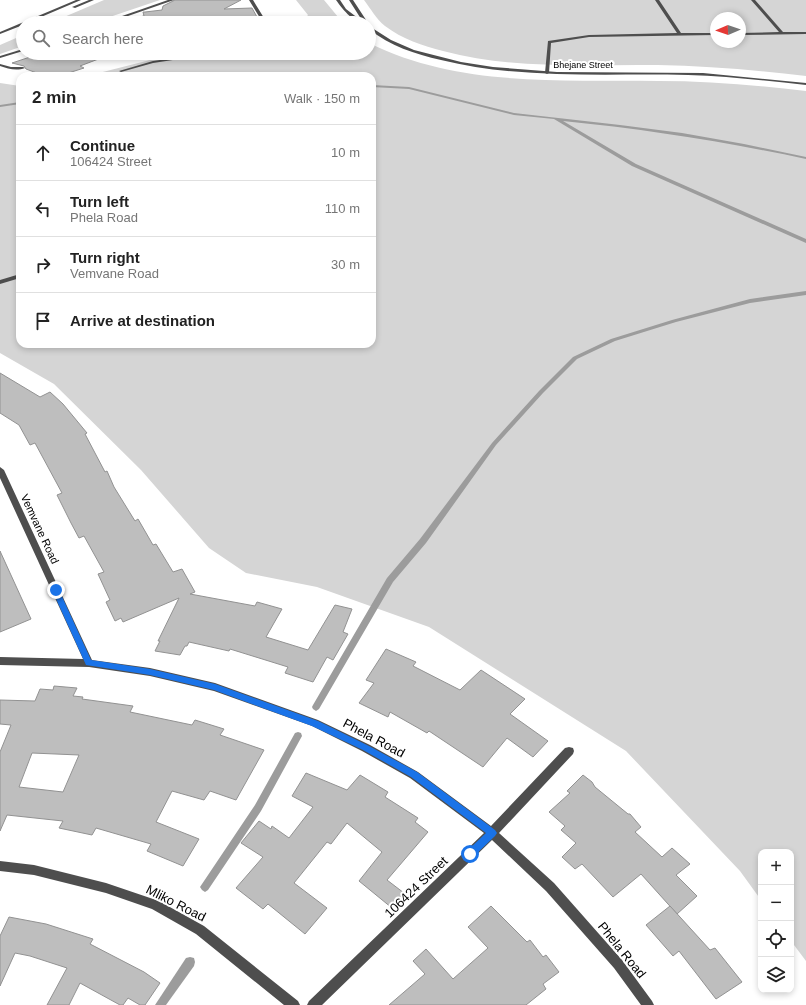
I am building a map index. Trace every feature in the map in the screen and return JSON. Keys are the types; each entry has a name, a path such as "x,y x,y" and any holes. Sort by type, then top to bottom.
{"street":[{"path":"41,16 79,0"},
{"path":"55,16 92,0"},
{"path":"125,16 172,0"},
{"path":"251,0 259,16"},
{"path":"338,0 345,10 353,16"},
{"path":"351,0 361,16"},
{"path":"658,0 680,34"},
{"path":"753,0 782,33"},
{"path":"0,33 16,26"},
{"path":"0,38 16,32"},
{"name":"Bhejane Street","path":"376,32 391,43 405,49 474,66 547,73 691,74 806,84"},
{"path":"746,34 806,33"},
{"path":"547,73 549,42 589,36 710,34"},
{"path":"0,57 16,52"},
{"path":"121,71 153,62 167,60"},
{"path":"0,65 11,68 23,68"},
{"path":"0,282 16,277"},
{"name":"Vemvane Road","path":"0,470 89,663"},
{"name":"Phela Road","path":"0,661 89,663 150,672 215,687 315,723 366,748 414,775 492,833 550,887 618,964 648,1005"},
{"name":"106424 Street","path":"313,1005 492,833 569,751"},
{"name":"Mliko Road","path":"0,866 34,870 99,886 155,905 200,930 294,1005"}],"shaded area":[{"path":"104,0 160,0 113,16 66,16"},
{"path":"296,0 324,0 337,16 307,16"},
{"path":"364,0 806,0 806,76 695,66 550,65 496,61 443,51 413,42 392,31 376,16"},
{"path":"16,38 16,48 0,54 0,45"},
{"path":"376,46 404,57 439,68 511,78 547,80 676,81 751,85 806,91 806,961 794,945 794,849 758,849 758,896 740,871 626,751 429,627 317,587 246,573 209,548 141,470 54,384 0,353 0,83 16,85 16,348 376,348 376,72 103,72 150,60 376,60"}],"building":[{"path":"175,0 241,0 224,9 252,8 256,16 144,16 143,12 162,10 163,6"},
{"path":"21,60 96,60 80,66 84,68 72,72 34,72 26,69 24,66 12,63"},
{"path":"0,373 40,397 50,392 63,404 87,433 85,434 105,472 107,471 114,487 135,521 138,519 153,545 156,544 173,572 182,569 195,592 190,594 255,606 257,602 282,609 266,637 308,650 335,605 352,609 343,632 348,634 333,660 327,657 313,682 285,673 288,667 230,649 229,651 189,642 180,655 155,651 160,641 158,641 179,598 123,622 121,618 115,621 106,602 110,600 98,574 104,572 84,536 79,538 57,495 62,493 35,443 30,445 19,425 0,413"},
{"path":"0,551 31,619 0,632"},
{"path":"386,649 416,662 413,666 460,690 481,670 525,699 510,714 548,741 533,757 507,738 483,767 429,731 427,733 390,712 388,717 359,703 374,683 366,680"},
{"path":"54,686 77,688 73,696 83,697 82,699 133,706 130,712 192,725 195,720 224,729 220,735 264,750 236,800 210,791 204,800 172,791 156,822 199,839 183,866 147,851 151,844 96,828 92,835 59,828 63,821 7,815 0,831 0,752 11,725 0,724 0,700 35,701 40,689 53,690","holes":["32,753 79,755 63,792 19,787"]},
{"path":"306,773 347,790 360,775 388,792 385,797 418,818 415,822 428,832 387,880 404,893 392,908 359,881 382,852 347,823 331,844 327,842 294,883 327,908 305,934 268,904 263,909 236,888 263,857 241,843 259,821 271,829 272,826 289,838 313,807 292,796"},
{"path":"583,775 592,782 595,787 628,814 630,814 641,827 635,832 662,857 672,848 690,864 676,875 697,896 677,914 641,874 613,897 582,864 575,869 562,857 576,843 561,830 565,826 549,812 570,793 567,791"},
{"path":"491,906 527,942 530,940 543,957 546,955 559,972 543,984 546,989 526,1005 389,1005 425,974 413,961 426,949 453,979 488,948 468,927"},
{"path":"670,906 710,950 715,948 742,982 716,999 679,951 673,956 646,925"},
{"path":"9,917 46,924 93,939 90,944 144,972 160,983 145,1005 140,1005 128,998 123,1005 120,1005 80,983 69,1005 47,1005 67,968 30,956 15,953 0,986 0,936"}],"waterway":[{"path":"376,86 409,88 514,114 555,118 634,165 806,241"},
{"path":"0,106 16,104"},
{"path":"557,119 682,134 806,158"},
{"path":"316,707 390,580 423,541 494,444 541,392 575,358 613,340 674,321 750,301 806,293"},
{"path":"205,887 258,808 298,736"},
{"path":"160,1005 190,962"}],"route":[{"path":"56,590 89,663 150,672 215,687 315,723 366,748 414,775 492,833 470,854"}]}
